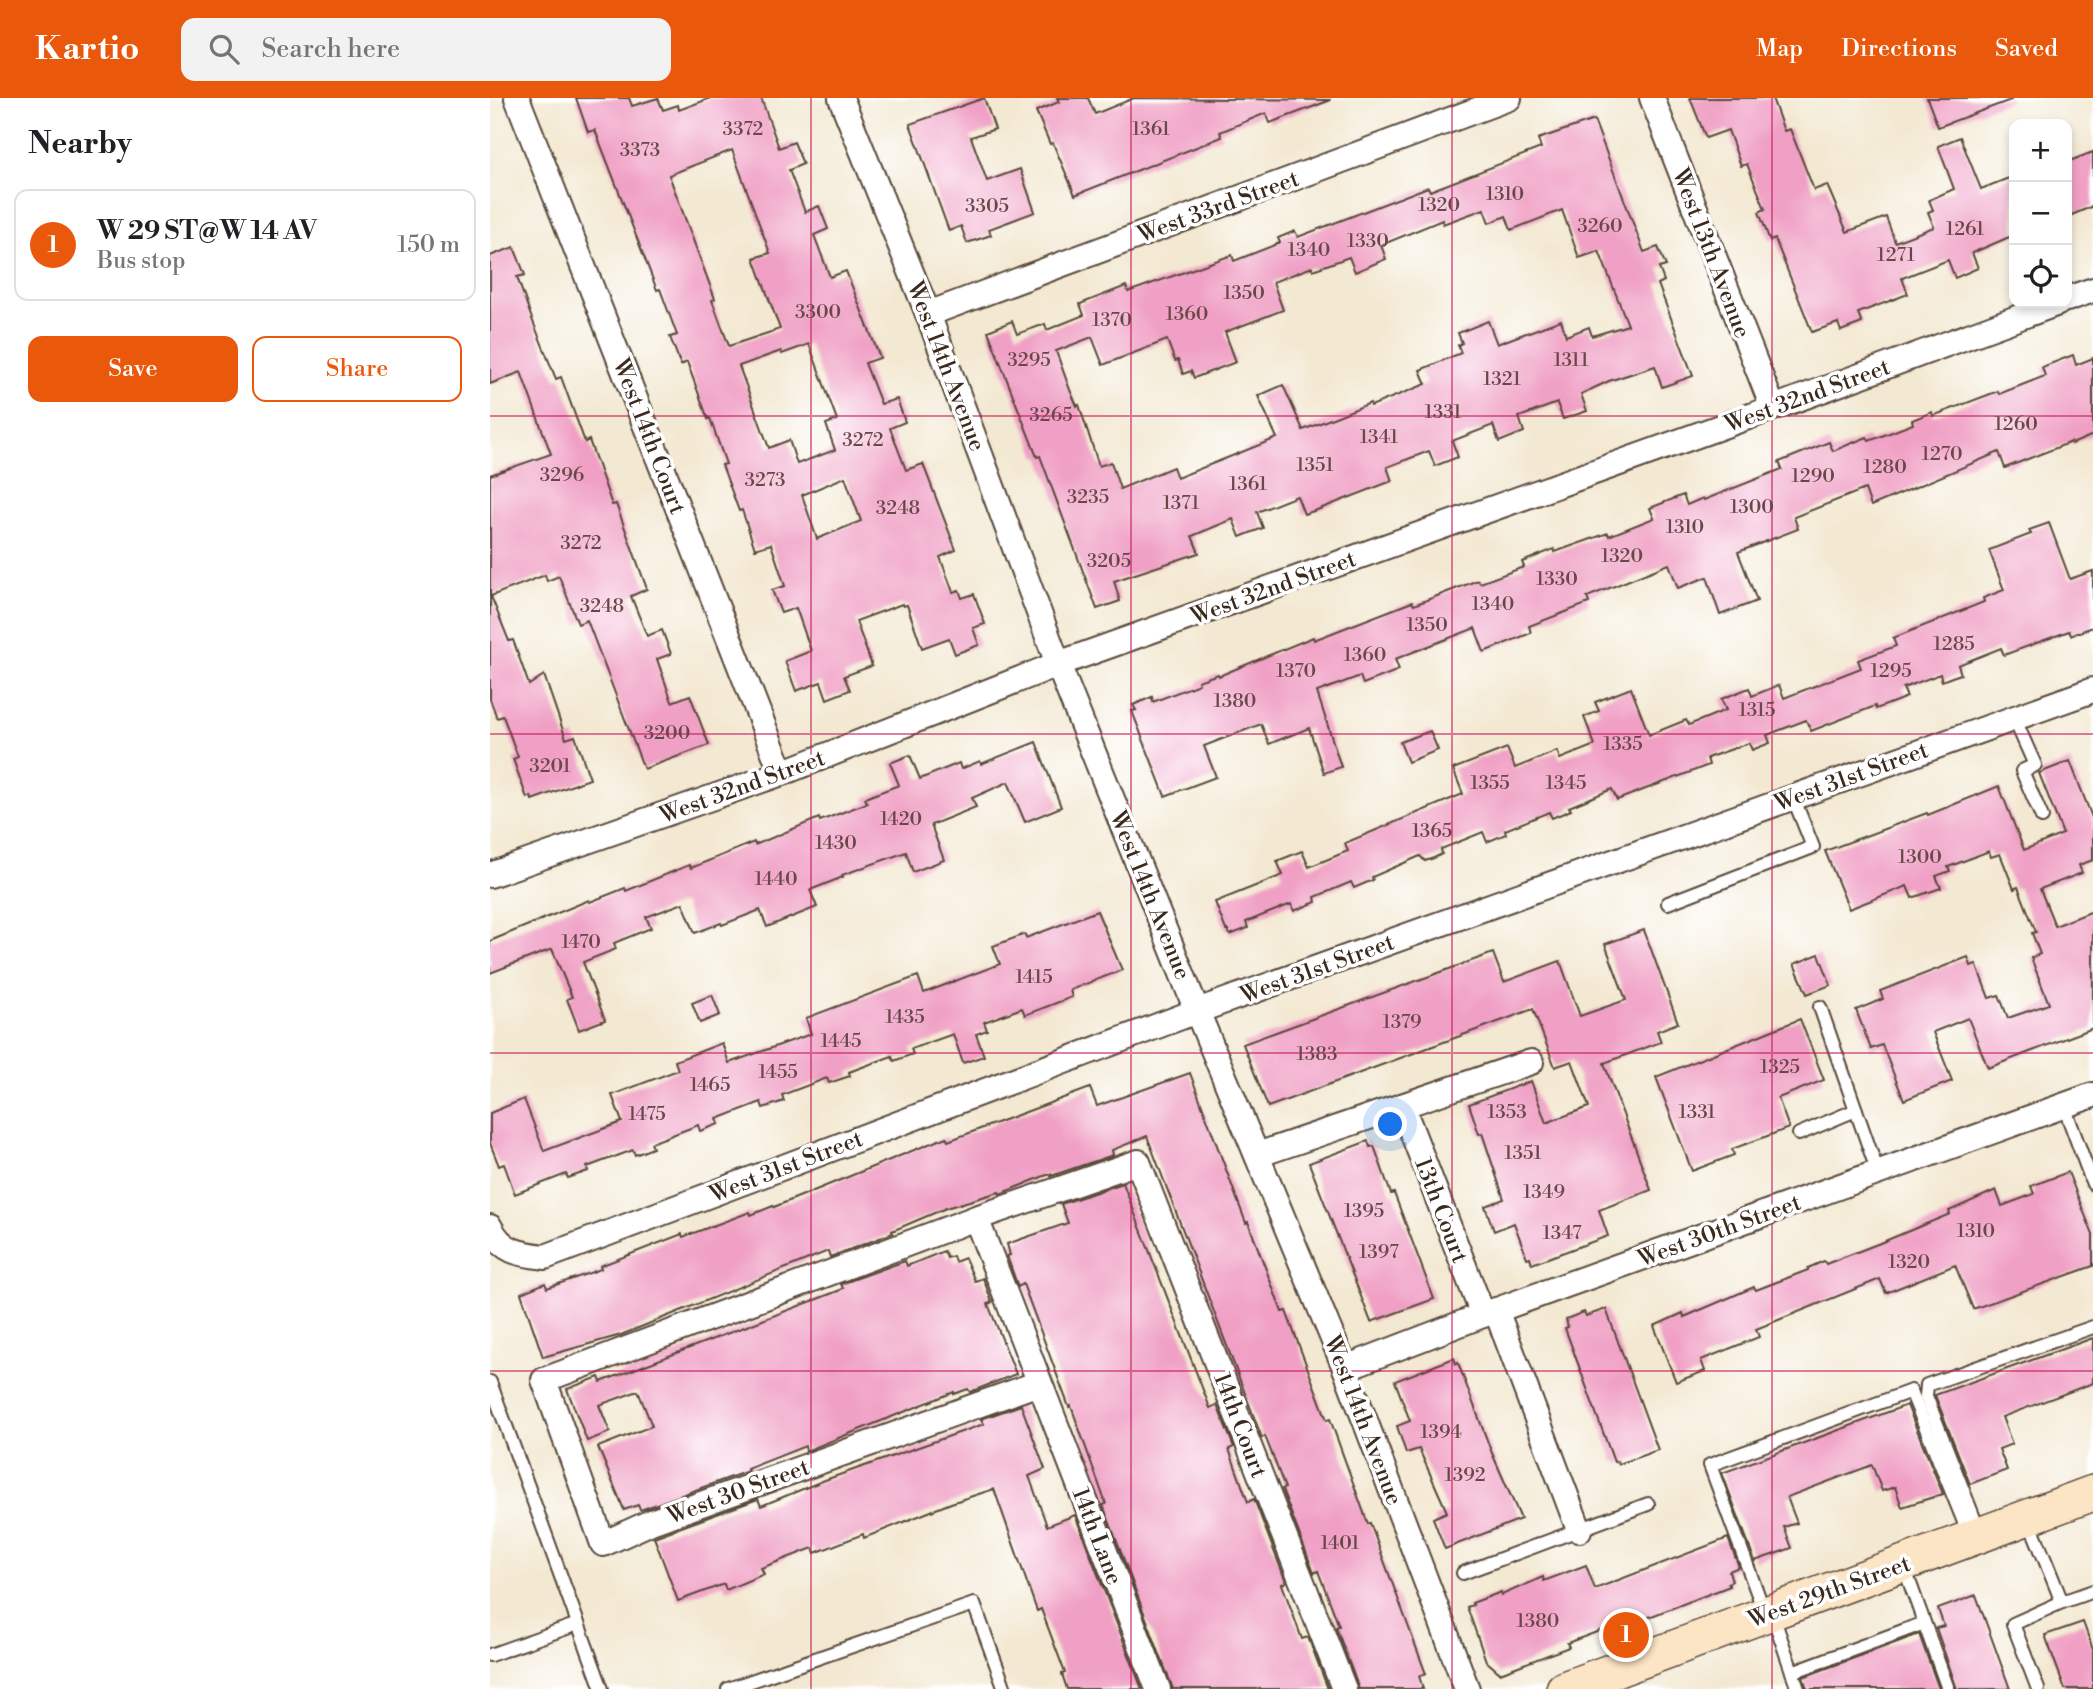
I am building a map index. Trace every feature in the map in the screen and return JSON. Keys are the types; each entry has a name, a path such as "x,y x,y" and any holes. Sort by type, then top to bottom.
{"street":[{"name":"West 14th Court","path":"517,98 782,773"},
{"name":"West 14th Avenue","path":"841,98 928,314 1058,664 1197,1011 1345,1368 1467,1689"},
{"name":"West 33rd Street","path":"928,314 1509,98"},
{"name":"West 13th Avenue","path":"1652,98 1773,408"},
{"path":"2072,297 2093,290"},
{"name":"West 32nd Street","path":"492,867 782,773 1058,664 2044,308"},
{"name":"West 31st Street","path":"491,1232 515,1254 545,1257 1197,1011 2093,690"},
{"path":"1257,1156 1531,1062"},
{"name":"West 30th Street","path":"1345,1368 1490,1312 2093,1095"},
{"name":"13th Court","path":"1402,1106 1579,1530"},
{"name":"14th Court","path":"976,1218 1138,1161 1343,1689"},
{"name":"West 30 Street","path":"976,1218 544,1380 603,1544 651,1522 1039,1383"},
{"name":"14th Lane","path":"976,1218 1158,1689"},
{"name":"West 29th Street","path":"1564,1689 1617,1675 1768,1613 2093,1493"}],"lane":[{"path":"2014,718 2035,765 2022,771 2042,817"},
{"path":"1668,903 1812,847 1793,797"},
{"path":"1820,1007 1878,1173"},
{"path":"2064,1106 2089,1160 2093,1184"},
{"path":"1799,1133 1856,1110"},
{"path":"1975,1537 1926,1396 1927,1385 2093,1326"},
{"path":"490,1382 602,1689"},
{"path":"1798,1689 1710,1465 1911,1391 1975,1537"},
{"path":"1463,1573 1648,1504"},
{"path":"2028,1518 2062,1602"},
{"path":"1902,1564 1948,1689"},
{"path":"2038,1689 2013,1624 2093,1591"},
{"path":"728,1689 974,1604 1004,1689"},
{"path":"1792,1672 1924,1623"},
{"path":"490,1655 578,1624"}],"building":[{"path":"576,98 629,98 632,106 658,98 663,110 678,105 679,110 711,98 761,98 779,148 794,142 803,164 789,170 805,212 819,206 828,229 814,235 830,277 846,271 880,358 865,363 881,404 897,399 905,422 890,428 906,470 923,464 956,550 940,557 953,592 959,590 962,598 974,594 985,624 973,628 979,645 955,654 949,638 922,648 907,605 902,604 856,621 872,666 844,676 850,690 827,699 821,682 796,691 785,661 811,651 796,608 781,613 772,590 785,586 771,544 755,549 742,510 739,511 722,465 726,464 710,418 708,419 687,362 681,365 670,337 677,335 660,289 657,290 595,130 588,132","holes":["732,150 770,253 754,258 780,329 729,346 712,300 715,299 669,175","809,344 837,420 826,424 835,450 797,464 789,440 769,448 739,366 781,351 782,354","845,477 861,521 817,539 802,495"]},
{"path":"984,98 995,129 971,137 987,181 1020,169 1035,212 989,229 991,235 967,243 961,226 949,231 910,124"},
{"path":"1057,98 1088,98 1095,114 1134,98 1331,100 1270,123 1266,113 1220,132 1222,137 1075,195 1036,111 1059,102"},
{"path":"1690,98 1772,98 1784,131 1790,129 1814,190 1827,185 1847,232 1886,217 1895,242 1934,227 1928,212 1933,210 1929,200 1954,189 1938,146 1960,137 1981,189 2009,178 2009,237 1972,253 1978,268 1955,278 1948,260 1902,278 1908,294 1858,313 1862,323 1841,331 1838,323 1812,332 1775,239 1770,241 1759,212 1765,209 1747,164 1741,166 1728,130 1706,138"},
{"path":"1927,98 2010,98 2011,100 1938,127"},
{"path":"1594,120 1644,252 1658,247 1666,266 1659,268 1664,281 1658,284 1693,376 1662,387 1655,366 1609,381 1581,394 1587,411 1563,419 1557,403 1519,417 1524,432 1499,442 1493,425 1452,441 1458,457 1435,466 1429,451 1387,467 1392,481 1317,510 1304,514 1297,496 1257,512 1263,528 1240,537 1233,519 1192,536 1199,553 1114,581 1120,601 1097,609 1040,456 1037,457 988,331 1012,321 1017,334 1045,324 1047,330 1084,315 1080,304 1126,286 1128,292 1232,255 1234,261 1280,243 1278,238 1295,231 1298,237 1428,187 1430,191 1541,148 1538,139","holes":["1484,209 1489,223 1506,216 1511,230 1562,210 1579,258 1599,251 1628,325 1592,336 1589,327 1566,336 1561,320 1497,344 1488,321 1458,333 1462,343 1458,345 1461,353 1420,370 1426,384 1371,406 1370,403 1303,430 1283,385 1258,396 1277,438 1177,478 1173,467 1120,489 1111,462 1099,466 1079,405 1077,406 1070,390 1056,351 1092,337 1103,365 1167,340 1183,374 1191,371 1194,378 1236,362 1225,332 1283,310 1273,282 1349,257 1355,272 1386,259 1381,245 1442,220 1443,224"]},
{"path":"2093,152 2093,206 2072,215 2072,182 2072,160"},
{"path":"514,247 525,275 517,277 532,319 556,379 561,377 585,442 589,440 612,505 616,504 647,589 631,596 647,636 662,630 671,654 657,659 672,702 690,695 709,745 644,769 587,620 578,624 559,576 547,581 545,575 491,596 509,641 513,640 529,685 544,675 566,739 575,736 590,779 532,800 531,796 527,798 513,759 518,757 503,716 497,718 490,699 490,475 551,454 521,372 490,384 490,256"},
{"path":"2073,355 2076,365 2093,358 2093,435 2005,468 1999,452 1871,506 1865,489 1794,517 1798,529 1738,552 1757,601 1720,615 1707,577 1678,588 1669,564 1587,597 1589,603 1529,626 1531,633 1484,652 1475,628 1395,659 1399,670 1363,684 1360,676 1317,692 1341,767 1324,773 1309,728 1269,744 1261,724 1204,746 1216,777 1165,796 1132,711 1136,710 1133,705 1152,697 1153,702 1199,684 1198,681 1218,674 1219,676 1313,637 1314,640 1412,602 1414,605 1478,580 1480,583 1524,567 1522,562 1554,549 1555,552 1608,533 1609,536 1654,518 1650,508 1683,495 1687,505 1703,498 1704,500 1782,469 1779,462 1829,442 1833,451 1867,437 1869,441 1913,424 1912,420 1932,412 1933,416 1998,391 1999,394 2045,376 2042,367"},
{"path":"2049,523 2070,579 2093,571 2093,627 2071,635 2069,631 2004,655 2001,648 1958,665 1961,674 1942,681 1940,674 1903,688 1907,697 1876,709 1875,706 1811,731 1806,720 1767,735 1770,743 1752,750 1749,743 1707,758 1709,765 1617,800 1612,789 1569,807 1571,810 1552,818 1549,812 1505,830 1506,834 1487,842 1483,832 1441,849 1442,854 1434,858 1425,861 1420,856 1354,888 1351,882 1315,897 1316,902 1294,911 1291,904 1246,922 1248,928 1230,935 1226,930 1215,902 1283,875 1277,861 1302,851 1309,867 1348,851 1345,843 1463,794 1453,769 1507,748 1515,768 1557,751 1560,759 1595,745 1584,717 1599,711 1595,702 1631,688 1649,735 1686,720 1689,725 1726,710 1721,699 1749,688 1752,696 1779,685 1784,698 1861,668 1858,660 1896,646 1893,638 1984,602 1983,598 2004,590 1989,550 2031,534 2029,530"},
{"path":"1430,731 1438,750 1408,762 1400,742"},
{"path":"1036,742 1061,807 1025,822 1008,782 972,798 976,807 931,825 944,860 913,872 906,852 842,875 843,877 810,890 817,907 767,927 760,910 695,933 683,903 646,917 651,928 614,943 616,949 583,962 605,1020 579,1030 567,999 572,997 552,949 490,973 490,941 589,900 590,902 625,888 626,891 689,865 691,868 754,842 755,845 819,818 820,821 867,803 865,798 899,785 890,763 910,755 920,779 959,763 961,769 980,761 981,764"},
{"path":"2070,761 2093,820 2093,860 2079,865 2082,873 2040,889 2055,926 2093,911 2093,1028 1988,1068 1968,1018 1933,1032 1952,1081 1904,1100 1882,1045 1871,1049 1856,1010 1883,999 1880,991 1968,957 1971,966 1976,964 1989,998 1999,995 2008,1018 2049,1004 2031,958 2040,954 2032,933 2036,932 2018,887 2014,889 2000,854 1991,857 1989,851 1948,867 1950,871 1936,876 1941,888 1912,898 1907,886 1849,909 1825,851 1927,813 1928,815 1999,786 2024,850 2063,834 2039,773"},
{"path":"1097,911 1122,970 1070,990 1072,997 1025,1015 1022,1008 984,1022 987,1030 976,1034 984,1056 963,1063 953,1034 911,1049 913,1054 894,1061 892,1056 849,1072 850,1076 829,1083 827,1078 782,1095 784,1101 763,1108 761,1102 717,1119 719,1124 700,1131 698,1125 651,1143 653,1148 635,1155 633,1150 587,1167 588,1171 568,1178 566,1174 515,1194 504,1164 499,1166 490,1143 490,1113 524,1099 544,1151 622,1122 612,1095 678,1070 675,1061 722,1043 729,1063 811,1034 806,1018 918,976 924,993 1000,964 993,946 1025,934 1026,938"},
{"path":"1644,930 1678,1023 1657,1031 1661,1042 1604,1063 1651,1190 1599,1210 1608,1236 1532,1264 1530,1257 1527,1258 1514,1223 1494,1231 1485,1206 1504,1199 1482,1133 1479,1134 1469,1104 1531,1081 1546,1123 1589,1107 1572,1061 1555,1067 1533,1009 1268,1107 1243,1044 1493,953 1504,982 1560,961 1580,1016 1626,1000 1605,944"},
{"path":"1819,954 1831,985 1807,994 1794,964"},
{"path":"712,995 720,1015 700,1023 692,1003"},
{"path":"1800,1019 1824,1080 1778,1098 1789,1128 1732,1149 1734,1155 1692,1171 1656,1077"},
{"path":"1190,1073 1246,1223 1248,1222 1282,1312 1286,1311 1327,1420 1330,1419 1368,1524 1370,1523 1426,1674 1419,1676 1423,1689 1359,1689 1318,1571 1314,1573 1282,1489 1285,1488 1265,1436 1262,1438 1147,1136 1112,1150 1113,1155 1044,1176 1000,1194 999,1192 946,1208 892,1231 893,1233 830,1257 828,1251 621,1335 543,1357 521,1293 545,1283 547,1288 601,1269 600,1266 682,1234 683,1237 750,1212 751,1215 774,1207 946,1137 948,1141 1090,1088 1097,1106"},
{"path":"1368,1141 1370,1147 1374,1146 1391,1194 1394,1193 1434,1299 1371,1322 1309,1163"},
{"path":"2068,1172 2093,1235 2093,1266 1973,1309 1955,1265 1886,1293 1880,1279 1756,1329 1759,1337 1701,1360 1705,1371 1676,1382 1654,1326 1683,1313 1684,1317 1754,1287 1756,1290 1824,1261 1826,1264 1880,1243 1950,1214 1949,1211 1996,1190 2002,1206 2034,1194 2031,1186"},
{"path":"1123,1183 1210,1408 1217,1405 1234,1447 1229,1449 1248,1502 1254,1499 1286,1582 1282,1584 1302,1639 1308,1637 1328,1689 1173,1689 1103,1505 1106,1504 1071,1406 1069,1407 1023,1284 1018,1287 1007,1256 1010,1255 1007,1244 1068,1223 1061,1204"},
{"path":"944,1251 947,1258 953,1256 955,1262 965,1258 975,1281 983,1278 992,1302 988,1304 1016,1374 970,1392 968,1389 954,1392 806,1451 805,1446 747,1469 748,1471 643,1509 640,1510 638,1505 624,1510 598,1447 652,1426 638,1391 599,1405 610,1432 587,1441 567,1389 599,1377 601,1382 838,1291 843,1288 841,1284 905,1261 907,1266"},
{"path":"1606,1309 1658,1450 1619,1464 1618,1461 1614,1462 1565,1328 1568,1327 1566,1319 1584,1312 1586,1316"},
{"path":"2093,1338 2093,1383 2002,1417 2012,1444 1999,1449 2007,1470 1970,1484 1935,1395"},
{"path":"1454,1358 1521,1519 1445,1549 1433,1518 1447,1512 1419,1449 1406,1453 1397,1426 1410,1421 1395,1381"},
{"path":"1021,1405 1045,1469 1029,1476 1047,1526 1075,1515 1142,1689 1067,1689 1062,1674 1065,1673 1041,1609 1037,1611 994,1489 864,1538 863,1534 815,1553 813,1548 761,1568 764,1574 726,1590 724,1584 678,1601 654,1537 758,1499 761,1506 825,1480 984,1424 981,1419"},
{"path":"1907,1405 1943,1494 1902,1507 1895,1487 1882,1491 1872,1465 1787,1497 1797,1523 1784,1527 1792,1548 1755,1561 1722,1473"},
{"path":"1728,1538 1739,1567 1729,1571 1732,1581 1728,1583 1730,1586 1623,1627 1621,1623 1567,1643 1569,1647 1500,1673 1486,1661 1467,1607 1473,1605 1472,1603 1501,1592 1502,1595 1543,1577 1544,1581 1586,1565 1595,1589"},
{"path":"1976,1595 2010,1689 1957,1689 1936,1628 1944,1626 1938,1609"},
{"path":"2083,1622 2093,1650 2093,1689 2065,1689 2045,1635"},
{"path":"1919,1634 1939,1689 1807,1689 1803,1677"}],"place":[{"name":"W 29 ST@W 14 AV","path":"1626,1635"}]}
